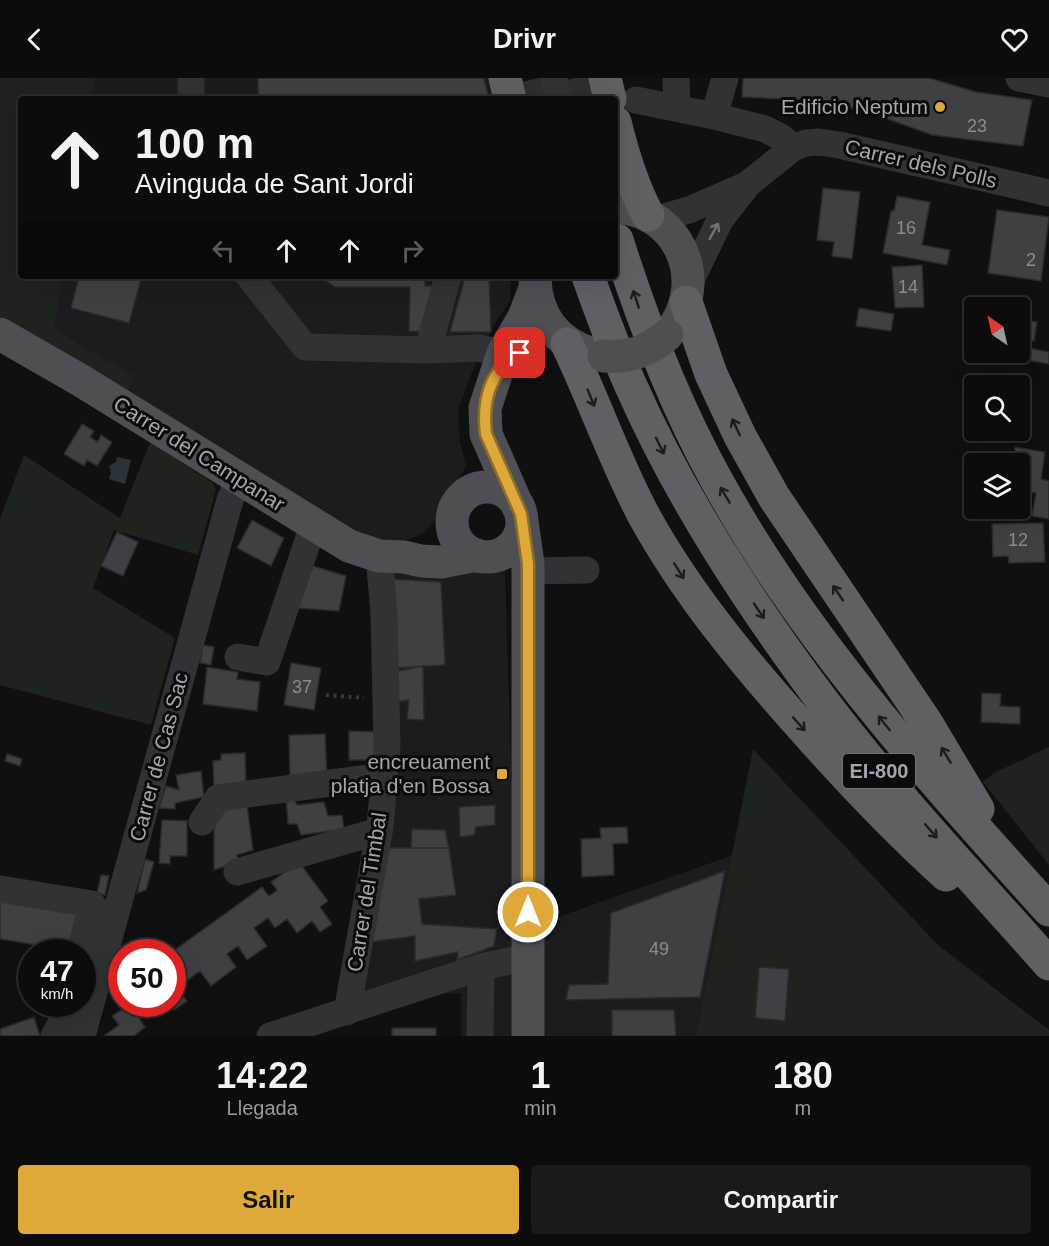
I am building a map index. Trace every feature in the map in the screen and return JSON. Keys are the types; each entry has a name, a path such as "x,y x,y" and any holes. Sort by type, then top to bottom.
{"highway":[{"path":"505,78 509,96"},
{"path":"605,78 631,110 624,161 635,190 652,217"},
{"name":"EI-800","path":"618,243 639,309 691,432 755,546 854,686 907,751 1049,910"},
{"name":"EI-800","path":"589,279 631,387 687,497 726,563 782,645 871,762 1041,954"},
{"path":"688,293 716,384 740,436 774,497 926,722 1020,877"},
{"path":"564,342 643,514 689,587 736,650 832,761 895,827 976,902 1041,954"}],"main road":[{"path":"535,282 542,312 549,325 564,342 583,351 604,356 623,356 655,345 667,335 675,326 688,293 686,266 676,241 652,217 618,207"},
{"path":"471,490 480,469 486,434 485,408 499,364 524,317 535,282"},
{"name":"Carrer del Campanar","path":"0,334 80,380 349,546 421,561 441,562 484,556"},
{"path":"499,364 532,346 564,342"},
{"path":"486,434 520,514 528,583 528,1036"},
{"path":"484,556 507,550 513,544 520,531 520,514 503,491 483,487 471,490 460,499 454,509 452,530 458,542 484,556 504,561 528,583"},
{"path":"391,556 434,544 452,519"}],"street":[{"path":"191,78 191,96"},
{"path":"554,78 557,96"},
{"path":"676,78 677,108"},
{"path":"714,116 724,78"},
{"path":"1019,78 1049,84"},
{"path":"631,110 677,108 714,116 765,129 781,137 793,148"},
{"name":"Carrer dels Polls","path":"688,293 720,219 748,184 793,148 806,143 819,142 839,146 1049,193"},
{"name":"Carrer dels Polls","path":"652,217 689,210 748,184"},
{"path":"251,279 305,347 428,350 478,348 499,364"},
{"path":"428,350 447,279"},
{"name":"Carrer de Cas Sac","path":"82,1036 230,500 239,479"},
{"path":"238,657 267,662 314,523"},
{"name":"Carrer del Timbal","path":"347,1012 379,831 387,746 384,613 391,556"},
{"path":"528,583 586,570"},
{"path":"202,822 218,798 384,776"},
{"path":"237,872 379,831"},
{"path":"0,889 92,904 83,939"},
{"path":"270,1036 297,1032 347,1012 481,968 528,957"},
{"path":"480,1036 481,968"},
{"path":"54,1036 63,1017"}],"path":[{"path":"326,695 386,699"}],"shaded area":[{"path":"0,78 95,78 92,96 18,96 18,279 62,279 54,329 134,376 127,395 0,317"},
{"path":"95,78 492,78 495,96 92,96"},
{"path":"61,279 511,279 510,301 494,325 469,379 458,411 460,442 466,465 434,521 424,533 397,544 366,540 127,395 53,329"},
{"path":"150,442 213,483 216,490 198,555 114,530 93,588 175,638 151,725 0,685 0,519 24,455 120,518"},
{"path":"117,457 131,460 125,484 109,479 111,473 109,466 116,462"},
{"path":"399,572 505,572 516,932 733,855 696,1036 461,1036 461,993 338,997 380,760 369,585"},
{"path":"1049,747 1049,865 983,782 994,773"},
{"path":"753,749 938,945 1049,1030 1049,1036 696,1036"}],"building":[{"path":"258,78 484,78 488,96 258,96"},
{"name":"Edificio Neptum","path":"743,78 929,78 976,92 1032,100 1023,146 932,135 874,114 824,101 742,97"},
{"path":"823,188 860,192 852,259 832,256 834,242 817,240"},
{"path":"897,196 930,202 922,245 950,250 947,265 883,253 891,211 894,211"},
{"path":"997,210 1049,217 1041,281 988,273"},
{"path":"922,265 924,307 895,308 892,267"},
{"path":"78,279 141,279 129,323 71,308"},
{"path":"323,279 425,279 425,286 436,286 426,332 409,331 410,287 335,287"},
{"path":"464,279 489,279 491,332 450,332"},
{"path":"859,308 894,314 891,331 856,326"},
{"path":"1030,321 1037,322 1034,341 1030,340"},
{"path":"1030,348 1049,352 1049,364 1030,361"},
{"path":"82,424 94,431 90,437 98,442 101,435 112,442 97,466 87,460 84,466 64,454"},
{"path":"1015,447 1045,452 1041,479 1049,481 1049,519 1032,516 1036,493 1030,492 1030,453 1014,453"},
{"path":"252,520 284,538 271,566 237,548"},
{"path":"1043,523 1045,562 1009,563 1008,556 993,557 992,524"},
{"path":"117,532 138,542 123,576 101,566"},
{"path":"313,566 346,576 339,611 296,608"},
{"path":"388,579 441,582 445,665 394,668"},
{"path":"203,645 214,647 211,665 200,663"},
{"path":"291,663 321,668 314,710 284,705"},
{"path":"423,666 424,720 407,719 409,700 391,703 389,673"},
{"path":"207,667 238,672 237,679 260,682 257,711 203,704"},
{"path":"982,693 1001,694 1000,706 1020,707 1020,724 981,722"},
{"path":"349,731 377,732 377,760 349,760"},
{"path":"325,734 327,777 290,778 289,735"},
{"path":"245,753 246,786 214,788 213,761 221,760 221,754"},
{"path":"7,754 22,759 20,766 5,761"},
{"path":"201,771 204,797 175,803 175,809 159,808 166,786 179,790 176,775"},
{"path":"286,798 294,800 297,805 324,802 328,816 342,815 344,829 301,835 297,824 288,824"},
{"path":"247,805 253,850 237,855 238,862 214,870 214,810"},
{"path":"495,805 495,825 476,827 474,835 460,837 459,807"},
{"path":"162,820 187,821 187,856 170,856 170,864 159,863"},
{"path":"627,827 628,843 613,844 614,875 582,877 581,839 601,838 600,828"},
{"path":"412,829 445,830 449,848 411,848"},
{"path":"384,848 449,848 456,895 419,899 422,924 497,929 494,946 457,960 458,952 415,961 415,936 370,942"},
{"path":"145,859 154,862 146,890 137,893"},
{"path":"299,862 328,901 320,907 332,924 320,932 312,921 297,933 287,919 275,928 268,918 254,928 267,946 247,960 238,946 227,954 236,967 211,986 200,971 186,981 186,942 262,887 269,896 277,890 271,882"},
{"path":"725,871 700,997 566,1000 569,985 608,984 611,913"},
{"path":"101,875 109,876 105,895 97,893"},
{"path":"0,899 86,914 81,939 18,939 18,942 0,939"},
{"path":"759,967 789,969 785,1021 755,1018"},
{"path":"612,1010 674,1010 676,1036 612,1036"},
{"path":"34,1017 40,1036 0,1036 0,1029"},
{"path":"113,1017 140,1017 145,1027 134,1036 105,1035 119,1025"},
{"path":"392,1028 436,1028 436,1036 392,1036"}],"tunnel":[{"path":"539,78 543,96"},
{"path":"574,78 579,96"}],"place":[{"name":"Edificio Neptum","path":"940,107"},
{"name":"encreuament platja d'en Bossa","path":"502,774"}],"route":[{"path":"520,353 510,359 495,374 485,408 485,424 486,434 521,514 528,564 528,912"}]}
